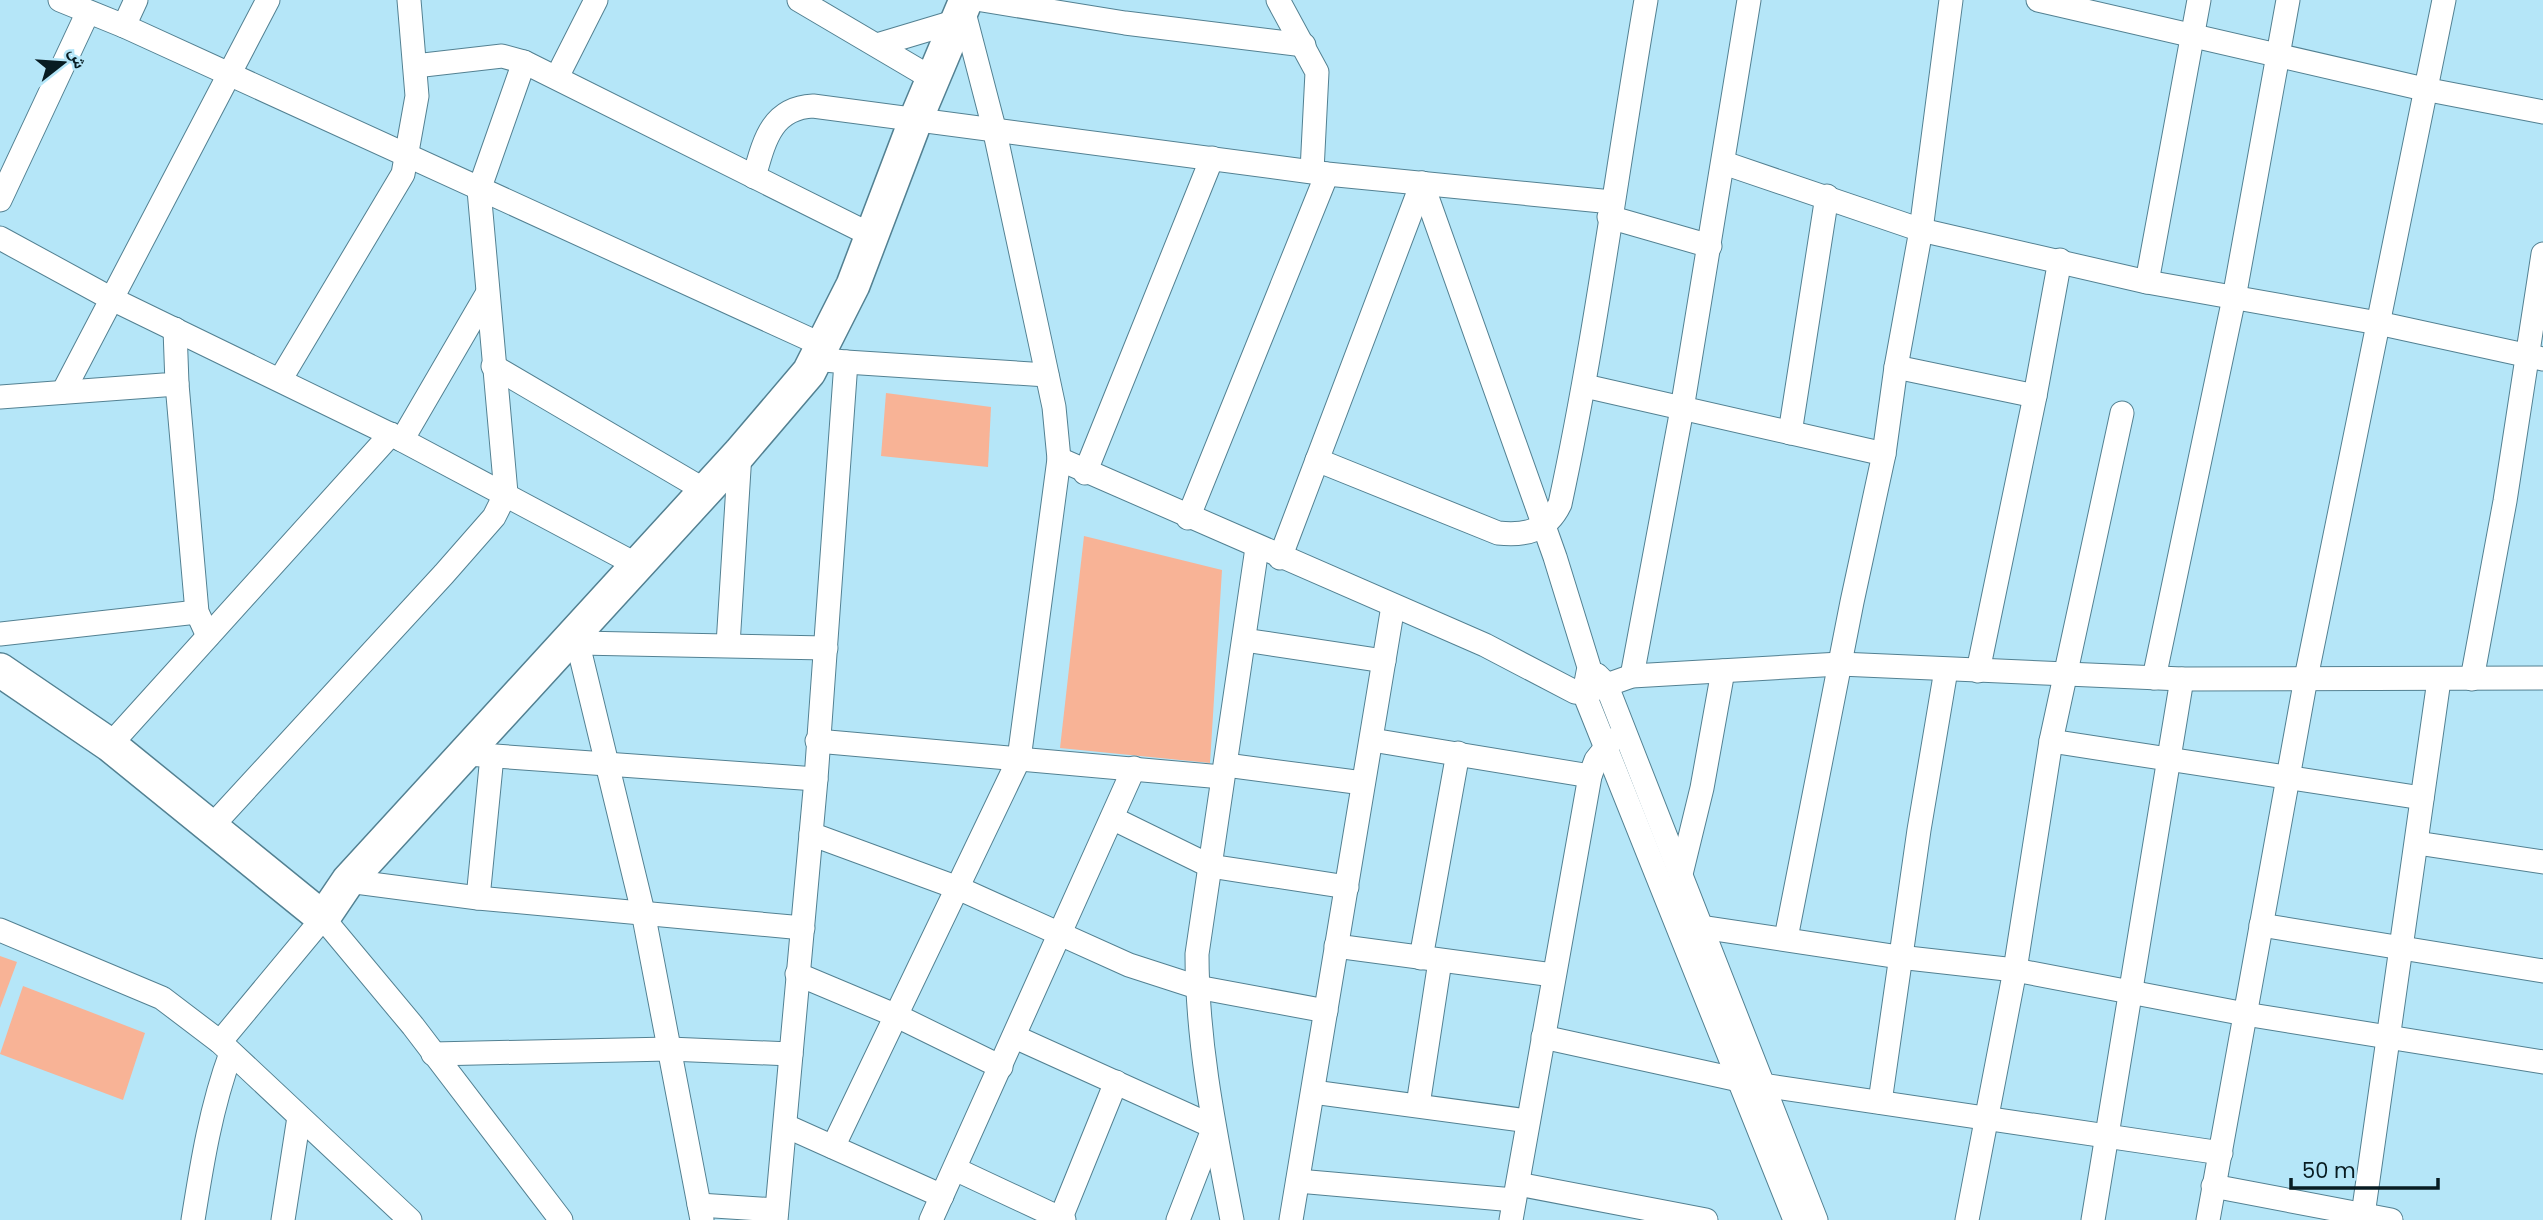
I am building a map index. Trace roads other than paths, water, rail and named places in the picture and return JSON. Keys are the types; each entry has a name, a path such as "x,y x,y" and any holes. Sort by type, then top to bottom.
{"street":[{"path":"60,0 124,26 479,190 827,355 1047,375"},
{"path":"124,26 136,0"},
{"path":"63,391 268,0"},
{"path":"280,380 403,174 417,96 409,0"},
{"path":"557,77 596,0"},
{"path":"1188,518 1319,172 1318,80 1311,57 1278,0"},
{"path":"1317,460 1498,533 1520,536 1544,527 1554,517 1560,504 1585,386 1646,0"},
{"path":"1632,676 1682,409 1749,0"},
{"path":"1786,938 1884,454 1896,367 1921,230 1951,0"},
{"path":"2038,0 2077,4 2278,56 2424,89 2543,112"},
{"path":"2147,282 2200,0"},
{"path":"2154,677 2234,298 2288,0"},
{"path":"2208,1220 2305,678 2444,0"},
{"path":"814,4 933,79"},
{"path":"877,45 967,7 1304,45"},
{"path":"577,637 643,912 701,1212 776,1215 786,1126 796,974 803,928 826,648 827,355 916,119 967,7"},
{"path":"834,1147 1019,759 1059,459 1047,375 967,7"},
{"path":"0,200 88,12"},
{"path":"415,66 502,56 524,62 873,236"},
{"path":"212,826 444,574 494,517 506,493 479,190 524,62"},
{"path":"754,177 765,139 790,109 813,106 1422,183 1611,210 1710,246"},
{"path":"1085,473 1212,158"},
{"path":"1724,163 1921,230 2147,282 2378,323 2536,357"},
{"path":"1280,558 1422,183"},
{"path":"1422,183 1544,527 1589,667 1606,684 1816,1220"},
{"path":"1790,433 1827,196"},
{"path":"0,238 110,298 397,437 638,565"},
{"path":"2472,679 2536,357 2543,254"},
{"path":"1978,671 2060,260"},
{"path":"110,746 208,636 397,437 487,294"},
{"path":"175,329 177,384 197,612 208,636"},
{"path":"193,1220 225,1047 348,881 480,755 638,565 827,355"},
{"path":"493,366 706,491"},
{"path":"1896,367 2035,396"},
{"path":"0,397 177,384"},
{"path":"1585,386 1884,454"},
{"path":"1967,1220 2015,970 2051,741 2122,413"},
{"path":"728,645 740,453"},
{"path":"1059,459 1188,518 1485,645 1566,688 1584,693 1632,676 1840,664 2182,679 2543,678"},
{"path":"1232,1220 1196,1011 1200,918 1258,548"},
{"path":"1291,1220 1393,606"},
{"path":"0,634 197,612"},
{"path":"577,637 826,648"},
{"path":"1244,640 1384,661"},
{"path":"1589,667 1584,693 1795,1220"},
{"path":"0,670 110,746 323,918 433,1054 561,1220"},
{"path":"1880,1102 1899,957 1946,670"},
{"path":"1681,874 1702,788 1723,671"},
{"path":"2093,1220 2182,679"},
{"path":"2363,1215 2439,680"},
{"path":"1514,1201 1590,776 1606,748 1623,727"},
{"path":"817,740 1019,759 1134,768 1224,771 1363,783"},
{"path":"1371,740 1590,776"},
{"path":"2051,741 2422,798"},
{"path":"1418,1105 1431,960 1458,753"},
{"path":"480,755 816,779"},
{"path":"478,898 480,755"},
{"path":"931,1220 1134,768"},
{"path":"1112,818 1210,866 1347,887"},
{"path":"811,834 958,888 1061,932 1129,965 1197,986 1326,1011"},
{"path":"2417,843 2543,862"},
{"path":"348,881 478,898 803,928"},
{"path":"2261,925 2543,971"},
{"path":"1701,927 1899,957 2015,970 2245,1014 2543,1062"},
{"path":"0,930 162,998 225,1047 410,1220"},
{"path":"1336,946 1553,975"},
{"path":"796,974 897,1016 1001,1067"},
{"path":"1015,1037 1214,1127"},
{"path":"1543,1037 1762,1085 2221,1153"},
{"path":"433,1054 669,1049 791,1055"},
{"path":"955,1168 1061,1219 1116,1082"},
{"path":"1313,1092 1528,1121"},
{"path":"283,1220 299,1117"},
{"path":"786,1126 942,1196"},
{"path":"1178,1220 1214,1127"},
{"path":"1298,1181 1706,1220"},
{"path":"2213,1186 2391,1220"}]}
